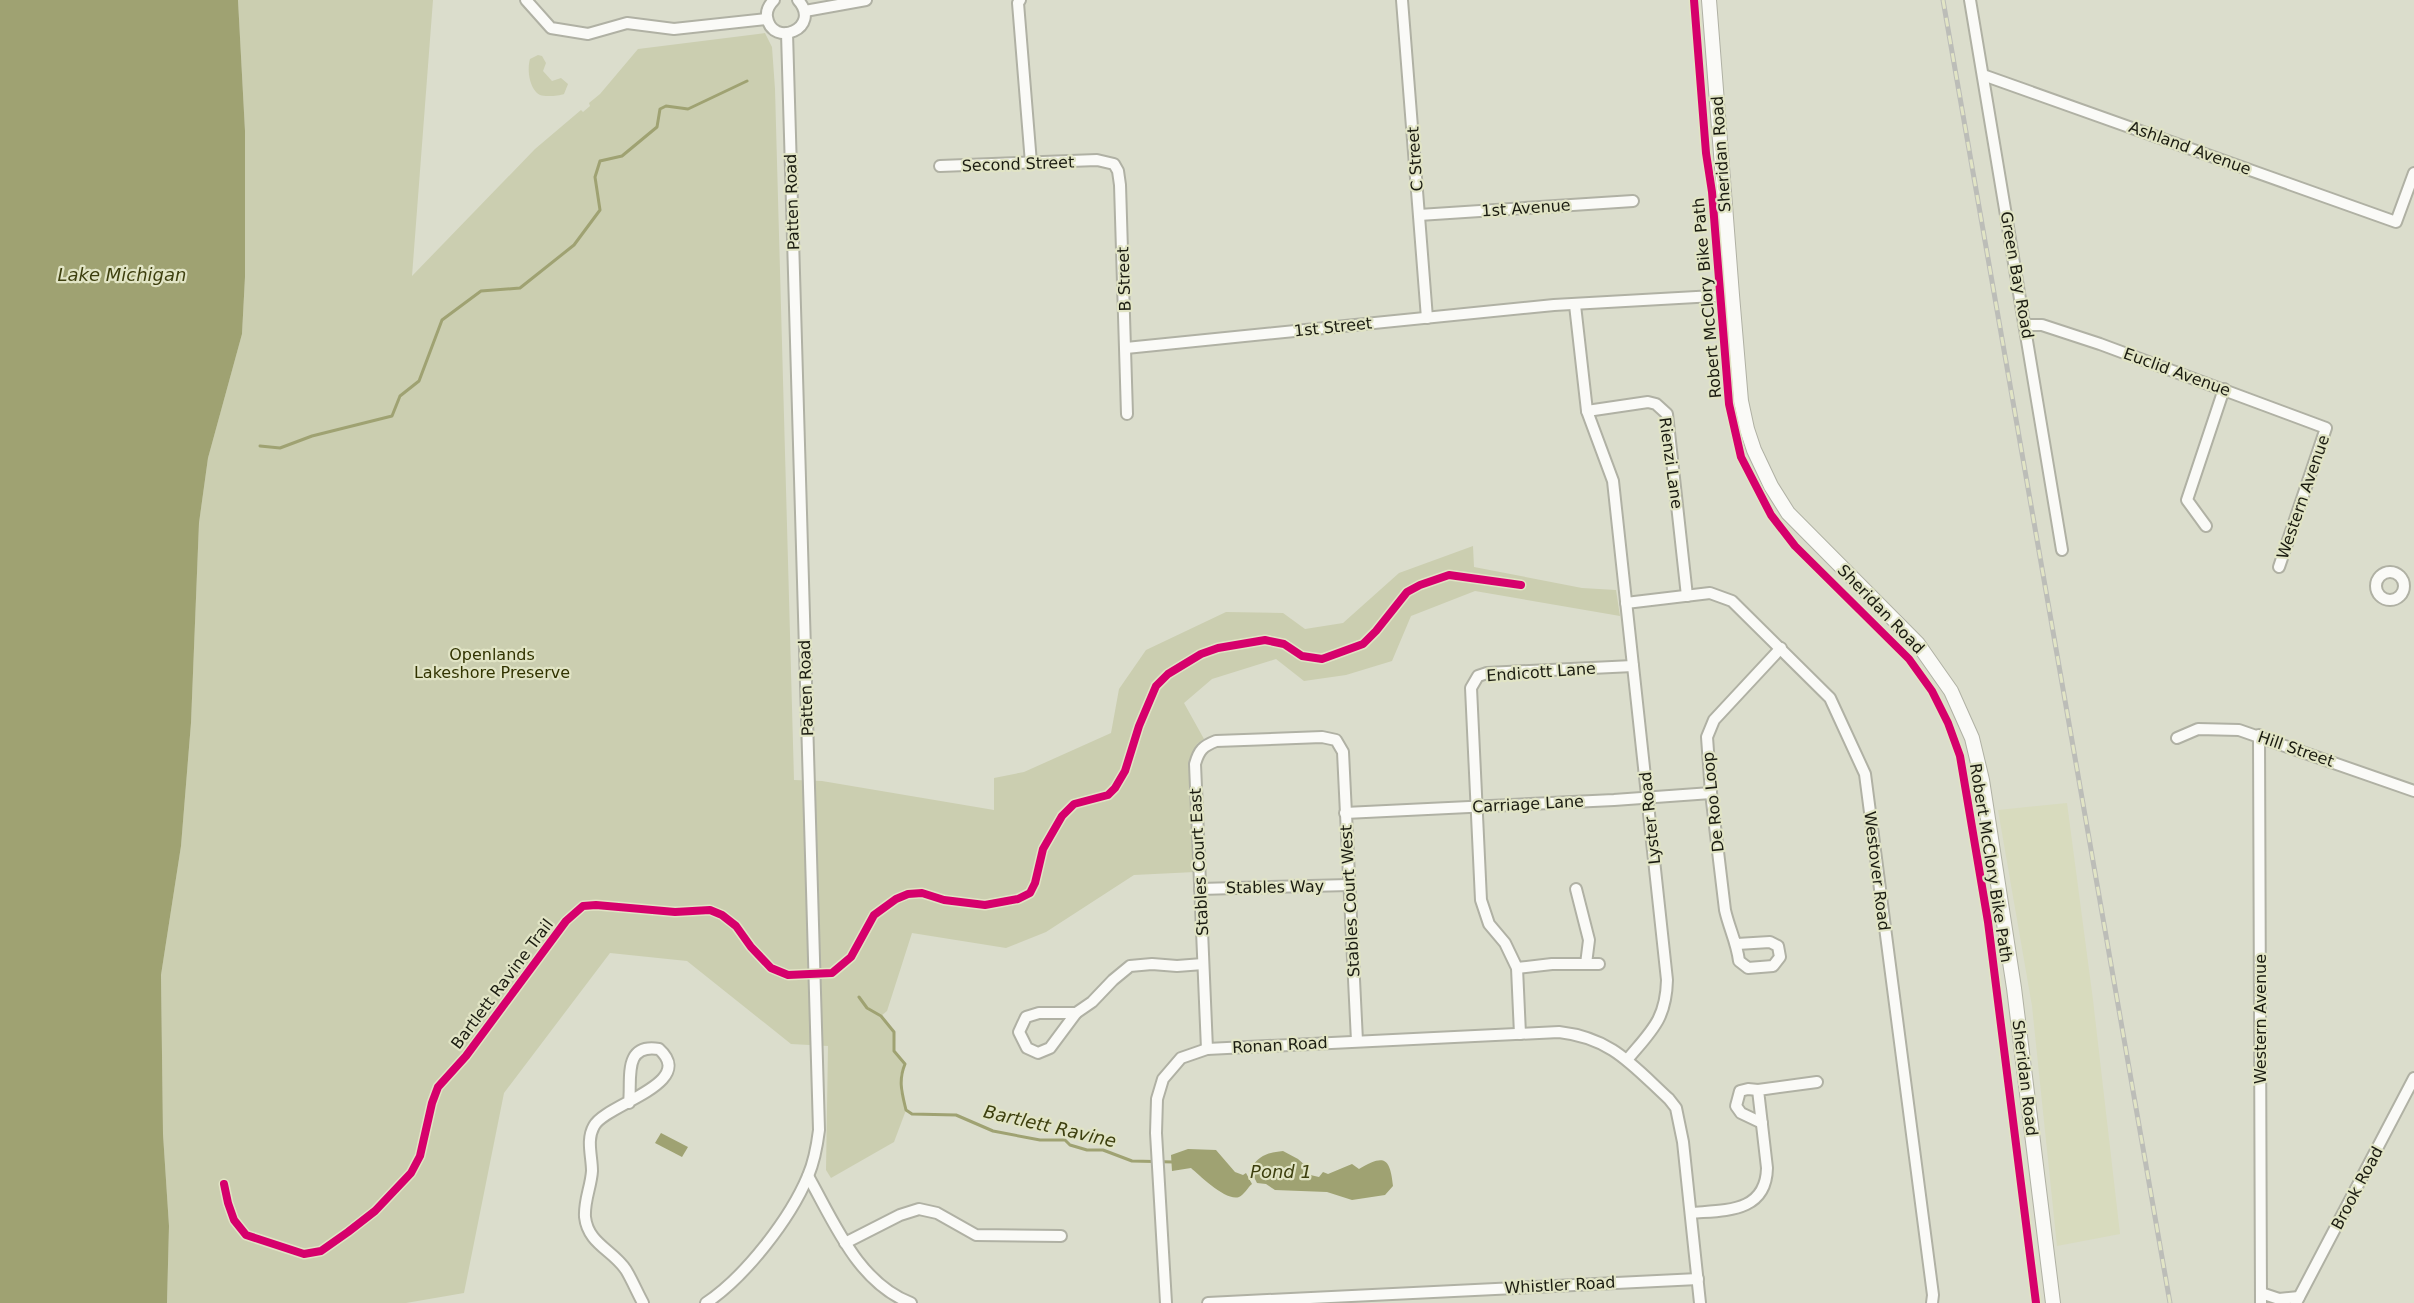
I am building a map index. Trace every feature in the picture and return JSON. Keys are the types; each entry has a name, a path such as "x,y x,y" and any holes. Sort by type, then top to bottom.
{"main road":[{"name":"Sheridan Road","path":"1709,0 1741,401 1747,429 1771,486 1788,513 1918,644 1951,691 1972,738 1982,780 2006,930 2053,1303"}],"street":[{"path":"774,0 768,7 767,19 775,30 787,33 799,28 803,23 805,11 798,0"},
{"path":"805,11 866,0"},
{"path":"1020,0 1018,3 1031,163"},
{"name":"C Street","path":"1402,0 1427,318"},
{"name":"Green Bay Road","path":"1970,0 2062,550"},
{"path":"528,3 551,27 588,34 627,23 674,29 767,19"},
{"name":"Patten Road","path":"706,1303 718,1295 759,1254 781,1224 808,1176 819,1130 787,33"},
{"name":"Ashland Avenue","path":"1983,75 2397,222 2414,173"},
{"name":"Second Street","path":"940,166 1096,160"},
{"name":"B Street","path":"1096,160 1114,164 1118,171 1127,414"},
{"name":"1st Avenue","path":"1419,215 1633,201"},
{"name":"1st Street","path":"1126,348 1539,307 1732,295"},
{"name":"Lyster Road","path":"1575,305 1587,411 1613,481 1667,980 1666,996 1659,1021 1627,1060"},
{"name":"Euclid Avenue","path":"2026,325 2042,325 2224,389 2326,428"},
{"path":"2206,526 2187,500 2224,389"},
{"name":"Rienzi Lane","path":"1587,411 1648,402 1656,404 1667,414 1687,596"},
{"name":"Western Avenue","path":"2279,567 2326,428"},
{"name":"Westover Road","path":"1626,603 1710,593 1732,601 1830,698 1865,774 1933,1300"},
{"name":"De Roo Loop","path":"1737,944 1729,928 1725,910 1711,793 1707,737 1714,720 1781,648"},
{"name":"Endicott Lane","path":"1476,807 1471,688 1478,676 1487,673 1633,666"},
{"name":"Hill Street","path":"2177,738 2198,729 2240,729 2414,791"},
{"name":"Western Avenue","path":"2259,735 2261,1298"},
{"name":"Stables Court East","path":"1208,1049 1195,764 1198,753 1203,746 1215,741 1322,737 1336,740 1342,752 1343,761"},
{"name":"Stables Court West","path":"1343,761 1357,1041"},
{"name":"Carriage Lane","path":"1345,813 1711,793"},
{"path":"1476,807 1482,906 1489,924 1505,943 1517,968 1520,1034"},
{"name":"Stables Way","path":"1200,889 1349,885"},
{"path":"1576,889 1589,940 1586,964"},
{"path":"1076,1013 1039,1013 1026,1017 1020,1029 1021,1038 1027,1048 1038,1053 1050,1048 1076,1013 1092,1002 1130,966 1203,964"},
{"path":"1517,968 1552,964 1599,964"},
{"name":"Ronan Road","path":"1166,1303 1156,1132 1157,1099 1168,1071 1180,1058 1208,1049 1559,1032 1598,1040 1627,1060"},
{"path":"629,1103 631,1062 635,1054 642,1049 659,1049 668,1061 668,1070 664,1078 629,1103 601,1116 593,1126 589,1141 592,1171 585,1201 585,1219 590,1233 599,1246 625,1269 643,1303"},
{"path":"1627,1060 1676,1108 1683,1142 1700,1303"},
{"name":"Brook Road","path":"2261,1298 2298,1300 2414,1078"},
{"path":"1762,1123 1741,1113 1736,1106 1740,1091 1817,1082"},
{"path":"1691,1213 1742,1207 1761,1193 1767,1179 1758,1090"},
{"path":"808,1176 857,1260 874,1278 908,1302"},
{"path":"845,1243 900,1215 919,1209 937,1213 976,1235 1061,1236"},
{"name":"Whistler Road","path":"1208,1303 1420,1298 1698,1279"}],"shaded area":[{"path":"2067,803 2120,1234 2057,1246 2032,1006 1998,810"}],"green space":[{"name":"Openlands Lakeshore Preserve","path":"238,0 433,0 412,276 535,149 581,110 583,112 590,106 589,103 600,94 638,49 765,33 772,47 775,89 794,780 822,781 994,810 994,778 1024,772 1111,733 1119,689 1146,650 1226,612 1283,613 1305,629 1343,623 1399,573 1473,546 1474,567 1582,588 1616,590 1620,616 1475,591 1411,616 1392,661 1346,675 1304,681 1276,659 1212,679 1184,703 1204,739 1197,744 1190,761 1195,872 1134,875 1046,932 1006,948 912,933 887,1011 881,1016 894,1032 894,1051 905,1064 900,1075 900,1090 906,1110 894,1142 831,1178 826,1170 828,1046 791,1044 687,961 610,953 504,1093 464,1293 406,1303 167,1303 169,1226 163,1134 161,975 181,846 191,723 199,523 208,458 242,334 245,277 245,131"},
{"path":"538,55 542,56 546,63 543,71 552,81 561,78 568,84 564,94 542,96 533,88 529,63 530,59"}],"water":[{"name":"Lake Michigan","path":"0,0 238,0 245,131 245,277 242,334 208,458 199,523 191,723 181,846 161,975 163,1134 169,1226 167,1303 0,1303"},
{"path":"661,1133 688,1147 682,1157 655,1143"},
{"path":"1188,1149 1216,1150 1235,1172 1243,1175 1246,1173 1252,1184 1241,1196 1234,1197 1214,1187 1191,1168 1172,1171 1171,1155"},
{"name":"Pond 1","path":"1283,1151 1306,1166 1303,1170 1306,1174 1319,1177 1323,1172 1328,1174 1352,1164 1359,1169 1380,1160 1384,1161 1390,1169 1393,1186 1385,1195 1352,1200 1327,1192 1275,1190 1266,1184 1257,1183 1250,1169 1254,1164 1264,1156"}],"waterway":[{"path":"260,446 280,448 312,436 392,416 400,396 419,381 442,320 481,291 520,288 574,245 600,210 595,177 600,161 622,156 657,127 660,109 666,106 688,109 747,81"},
{"name":"Bartlett Ravine","path":"859,997 867,1008 881,1016 894,1032 894,1051 905,1064 901,1082 903,1098 906,1110 912,1114 956,1115 993,1131 1040,1140 1065,1140 1070,1145 1087,1150 1103,1150 1132,1161 1174,1162"}],"railway":[{"path":"1943,0 2170,1303"}],"cycle path":[{"name":"Robert McClory Bike Path","path":"1694,0 1729,404 1741,457 1771,515 1795,546 1909,659 1932,691 1948,723 1960,756 1988,922 2036,1303"},
{"name":"Bartlett Ravine Trail","path":"224,1184 234,1220 246,1235 304,1254 321,1251 348,1232 375,1211 411,1173 420,1156 438,1087 466,1056 566,921 583,906 596,905 675,912 710,910 722,915 736,926 751,947 771,968 788,975 832,973 851,957 874,915 896,899 908,894 922,893 944,900 985,905 1018,899 1030,893 1035,883 1043,849 1062,816 1074,804 1108,795 1115,788 1125,771 1139,726 1156,686 1168,674 1201,654 1218,648 1265,640 1284,644 1302,656 1322,659 1363,644 1407,592 1420,585 1449,575 1521,585"}]}
